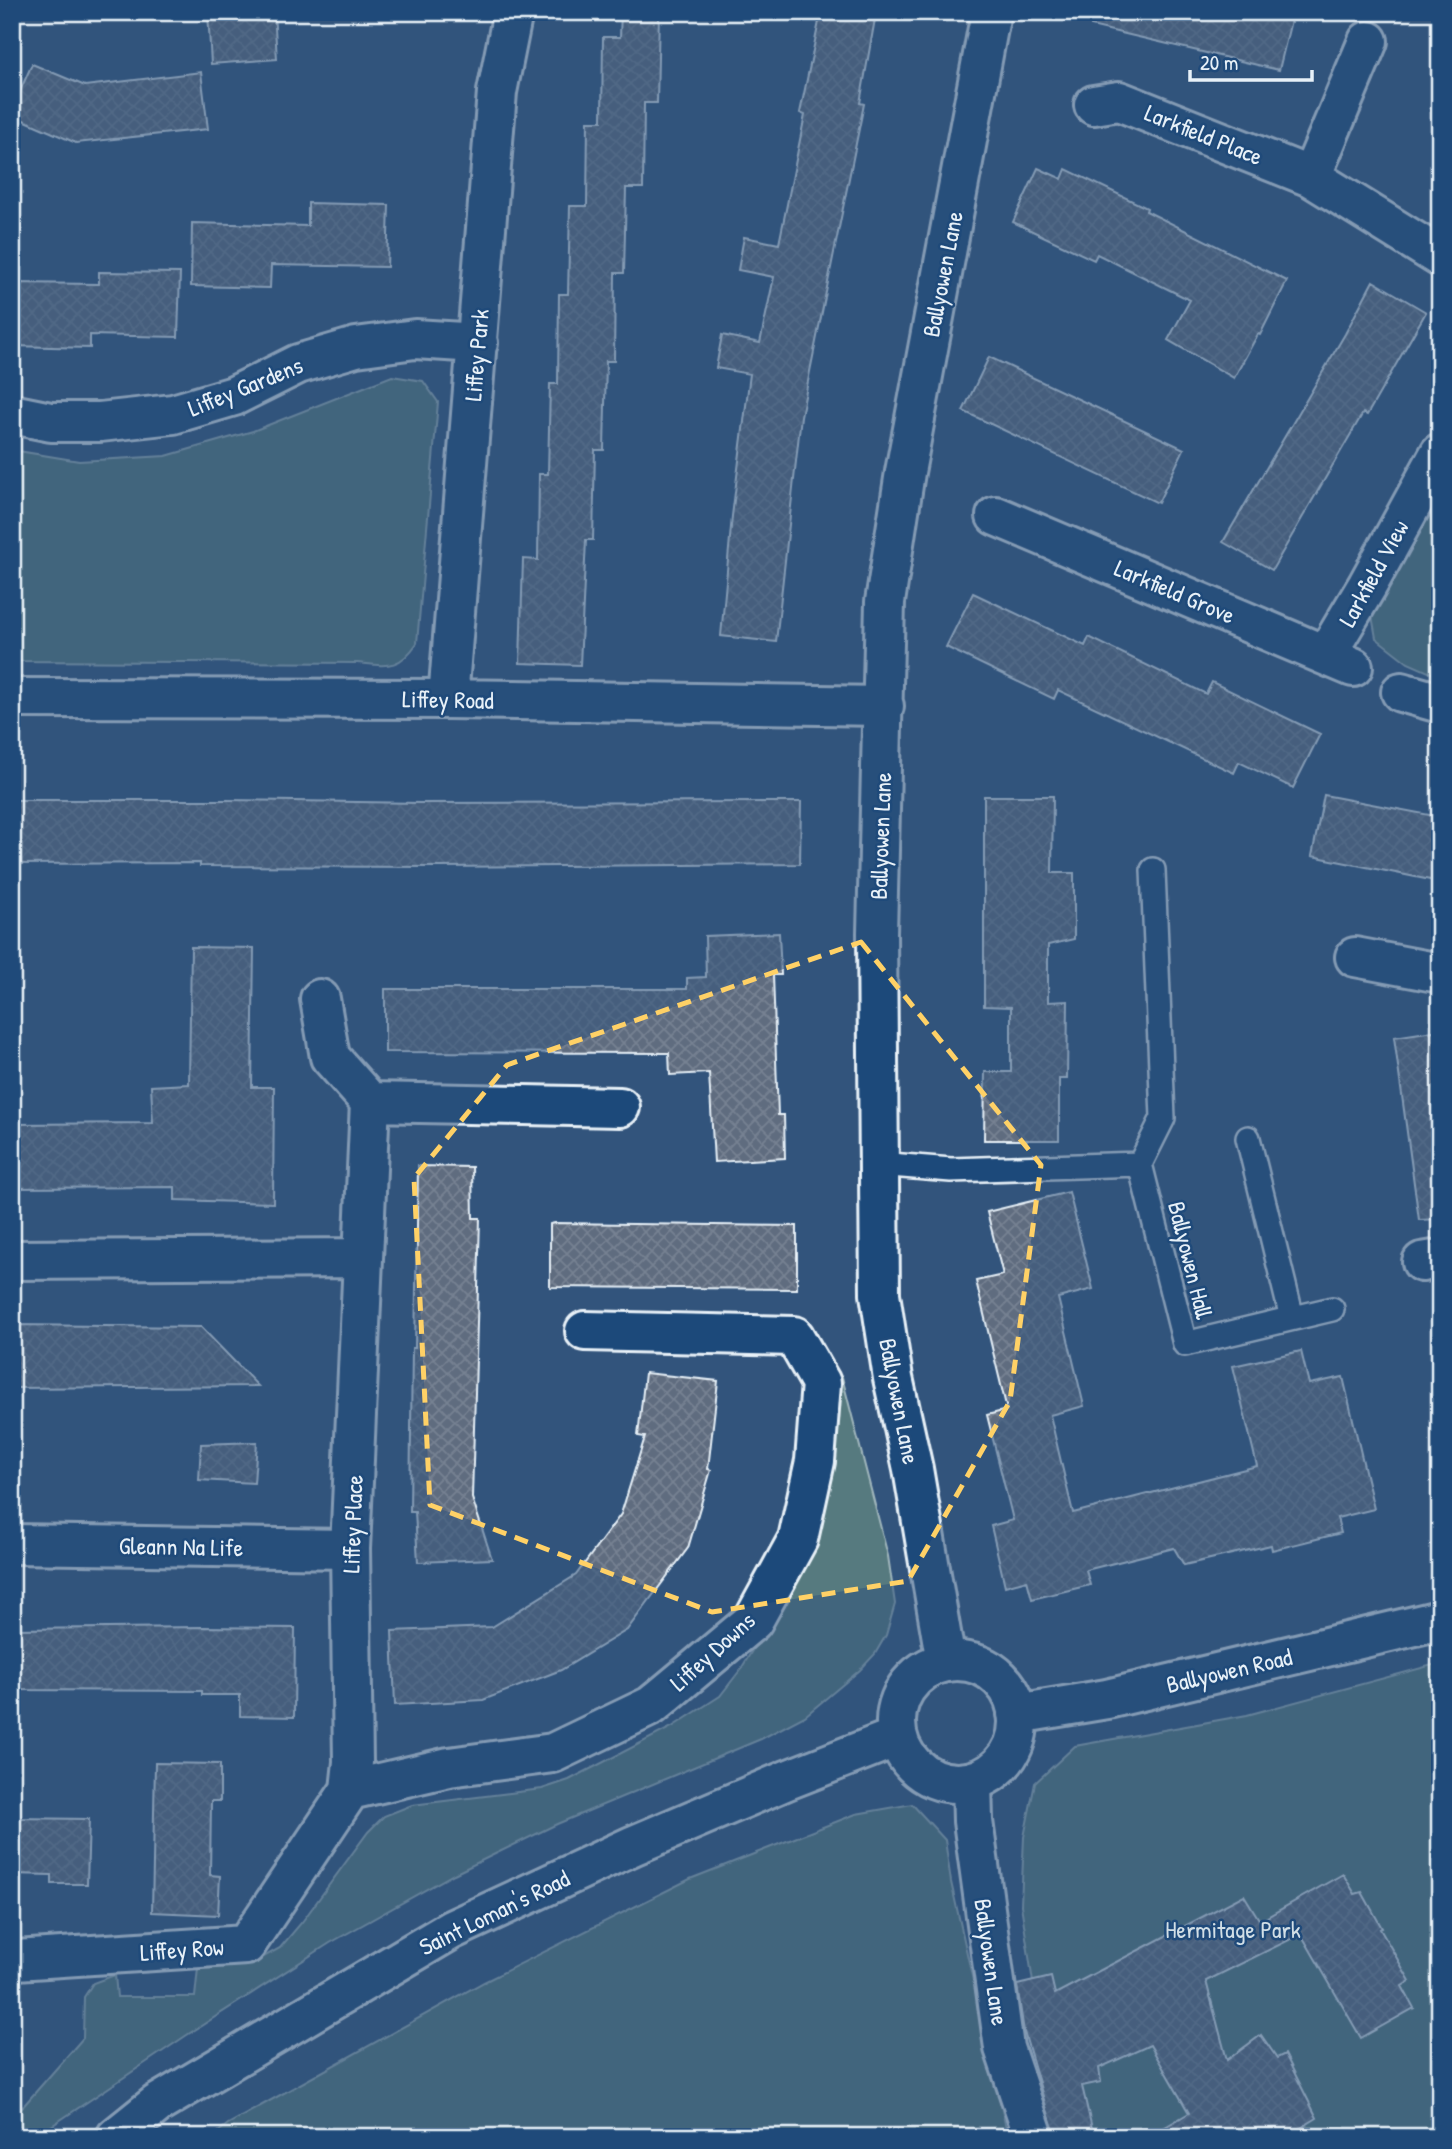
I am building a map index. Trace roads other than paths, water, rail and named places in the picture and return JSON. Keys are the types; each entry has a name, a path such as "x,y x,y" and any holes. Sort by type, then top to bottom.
{"street":[{"name":"Liffey Park","path":"448,699 497,92 513,12"},
{"name":"Ballyowen Lane","path":"946,1662 913,1469 892,1378 880,1294 877,933 885,602 991,12"},
{"path":"1311,177 1368,41"},
{"name":"Larkfield Place","path":"1094,105 1119,101 1311,177 1440,257"},
{"name":"Liffey Gardens","path":"12,414 51,422 100,422 173,414 234,396 298,364 356,347 415,339 478,343"},
{"name":"Larkfield View","path":"1340,661 1367,586 1440,453"},
{"name":"Larkfield Grove","path":"996,516 1340,661"},
{"path":"1401,692 1440,704"},
{"name":"Liffey Road","path":"12,698 448,699 884,706"},
{"path":"1355,957 1440,973"},
{"path":"320,999 330,1057 370,1102 620,1107"},
{"name":"Liffey Place","path":"350,1790 353,1762 350,1549 370,1102"},
{"path":"12,1260 363,1258"},
{"name":"Liffey Downs","path":"350,1790 449,1767 553,1753 651,1706 753,1621 798,1539 815,1461 821,1383 794,1336 585,1331"},
{"name":"Gleann Na Life","path":"12,1544 350,1549"},
{"name":"Ballyowen Road","path":"1017,1714 1107,1699 1440,1620"},
{"path":"946,1662 965,1662 984,1668 1000,1679 1012,1695 1017,1714 1015,1740 1002,1763 989,1775 972,1782 953,1784 934,1780 917,1769 904,1755 897,1737 895,1717 900,1698 911,1681 927,1669 946,1662"},
{"name":"Saint Loman's Road","path":"116,2137 157,2104 451,1930 632,1846 897,1737"},
{"name":"Ballyowen Lane","path":"972,1782 973,1821 1004,2048 1034,2137"},
{"name":"Liffey Row","path":"16,1960 246,1945 350,1790"}],"lane":[{"path":"878,1164 951,1170 1140,1164 1163,1118 1153,870"},
{"path":"1248,1138 1293,1318"},
{"name":"Ballyowen Hall","path":"1140,1164 1185,1345 1332,1310"}],"park label":[{"name":"Hermitage Park","path":"1233,1929"}]}
